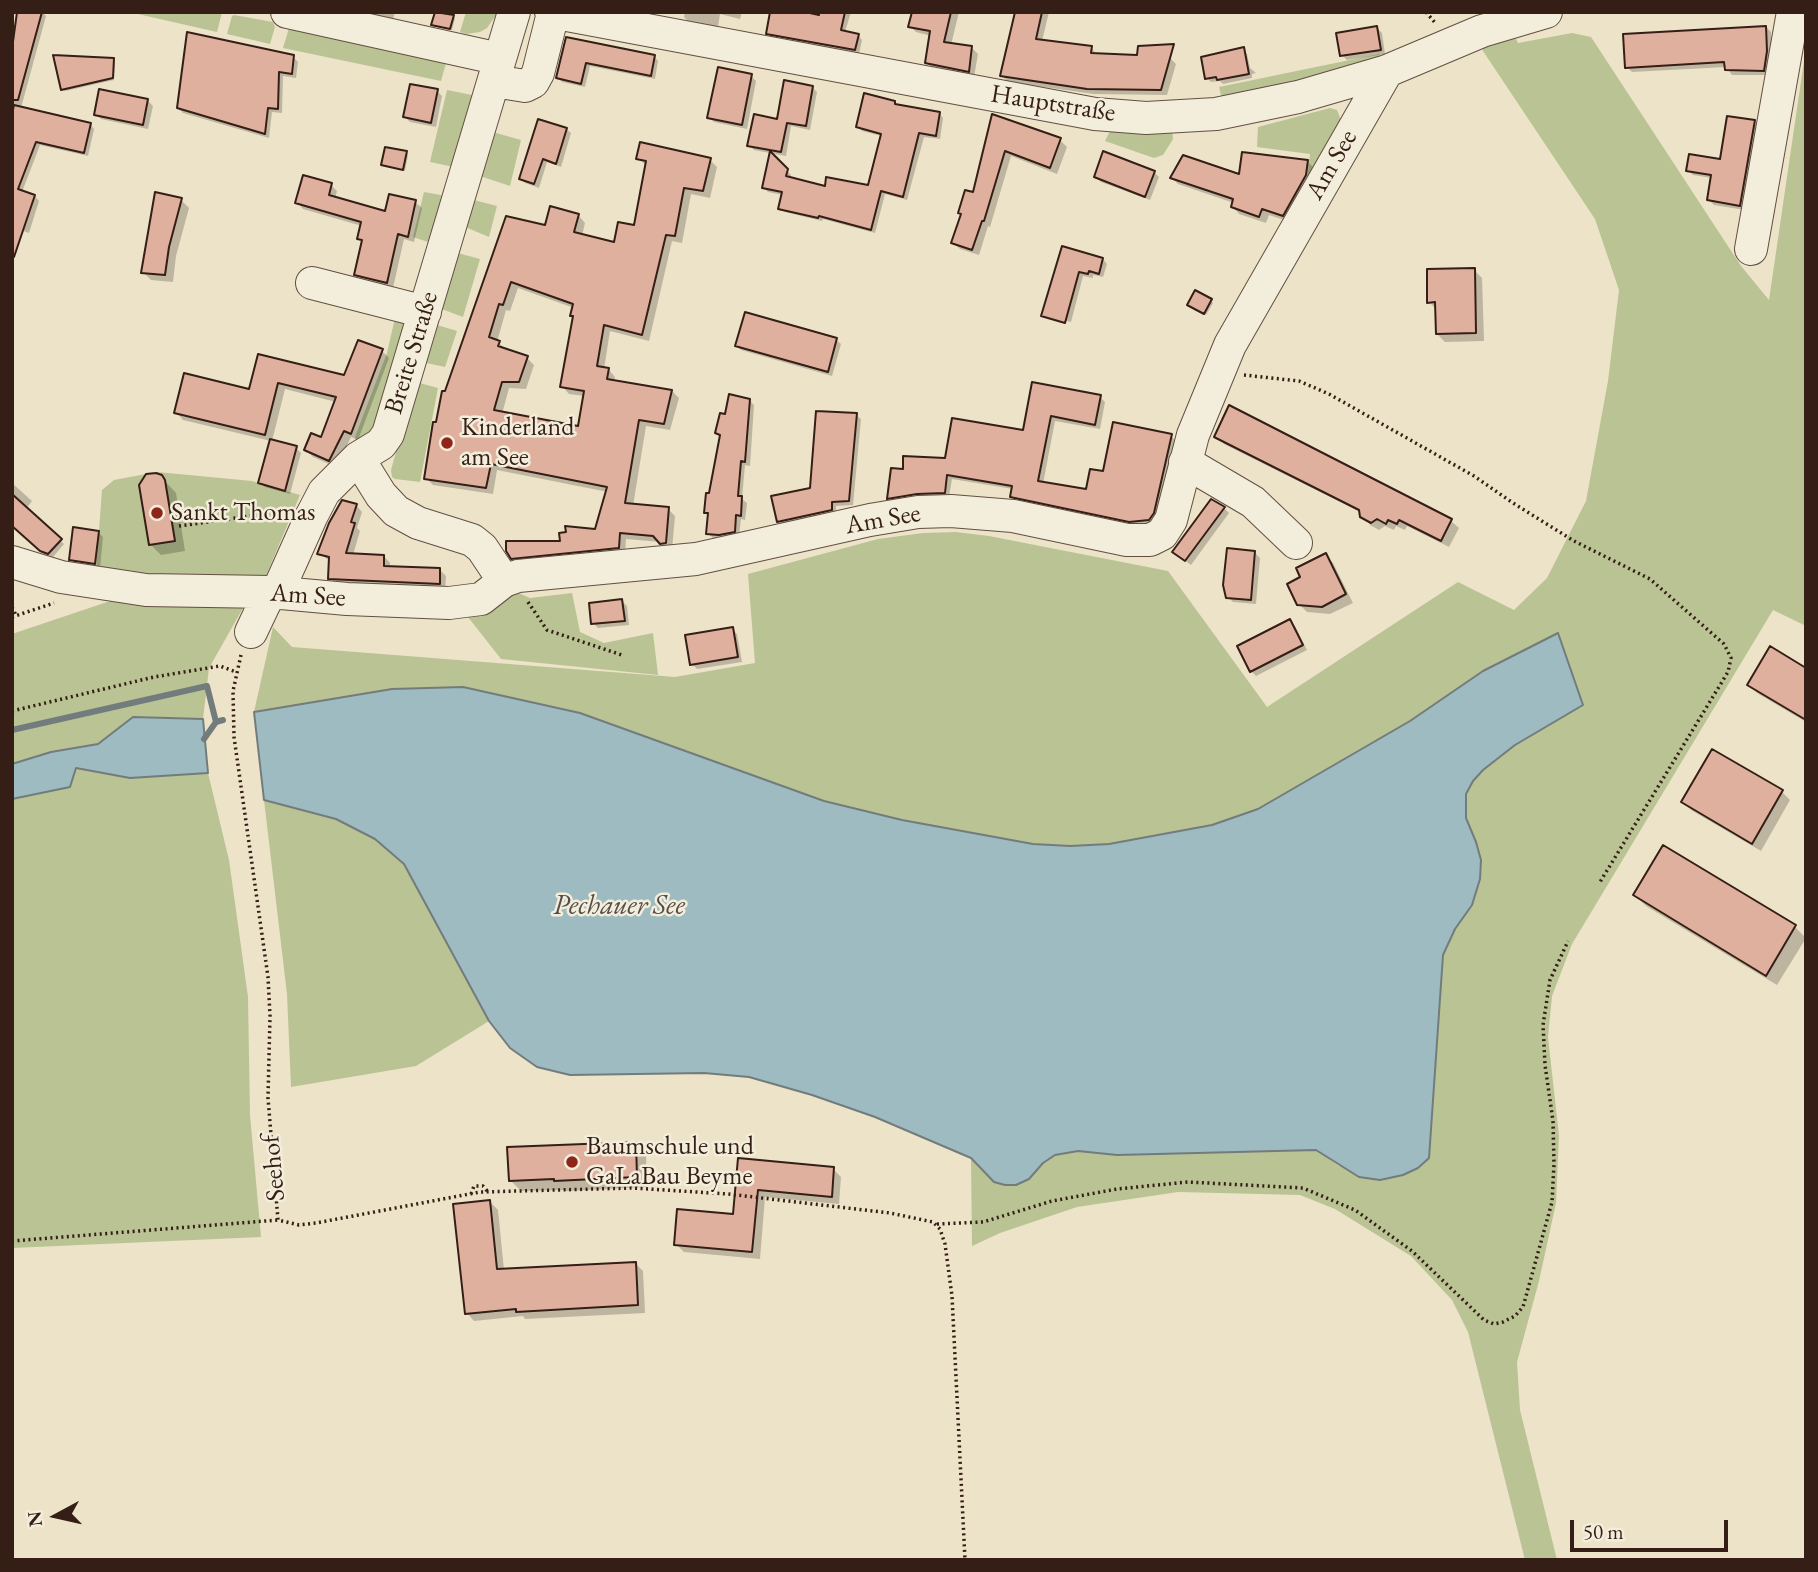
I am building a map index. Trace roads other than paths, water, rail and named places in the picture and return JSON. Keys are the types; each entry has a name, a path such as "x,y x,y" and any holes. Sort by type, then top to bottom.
{"street":[{"path":"287,12 497,70 524,86 533,82 537,75 552,13"},
{"name":"Breite Straße","path":"274,593 312,515 331,484 358,458 379,447 387,437 514,12"},
{"name":"Hauptstraße","path":"552,13 1111,116 1146,118 1216,114 1298,97 1387,71 1482,31 1546,12"},
{"path":"1751,249 1793,12"},
{"name":"Am See","path":"12,562 48,574 95,584 164,592 274,593 346,599 461,603 481,599 503,581 524,575 696,559 870,520 918,512 951,511 1013,516 1128,540 1150,540 1162,534 1171,520 1185,462 1217,372 1244,316 1387,71"},
{"path":"312,283 425,312"},
{"path":"358,458 381,495 396,511 411,521 472,540 482,548 503,581"},
{"path":"1185,462 1253,502 1296,543"},
{"path":"251,632 274,593"}],"water":[{"name":"Pechauer See","path":"1558,633 1583,705 1515,745 1483,770 1466,794 1466,818 1481,860 1480,879 1472,905 1455,929 1443,955 1429,1158 1418,1168 1403,1175 1380,1180 1359,1177 1316,1150 1117,1155 1078,1151 1055,1155 1043,1163 1029,1179 1016,1185 1005,1185 994,1182 971,1158 875,1117 749,1077 704,1073 570,1075 537,1067 510,1048 489,1021 404,864 375,839 336,819 264,800 254,712 392,689 463,687 580,713 824,801 902,820 1033,844 1109,844 1212,825 1258,809 1410,721 1483,671"},
{"path":"133,717 203,719 208,773 130,778 76,768 70,787 12,799 12,764 51,752 98,744"}],"waterway":[{"path":"12,730 207,686 216,722 223,720"},
{"path":"204,739 216,722"}],"place":[{"name":"Kinderland am See","path":"447,443"},
{"name":"Sankt Thomas","path":"157,513"},
{"name":"Baumschule und GaLaBau Beyme","path":"572,1162"}]}
